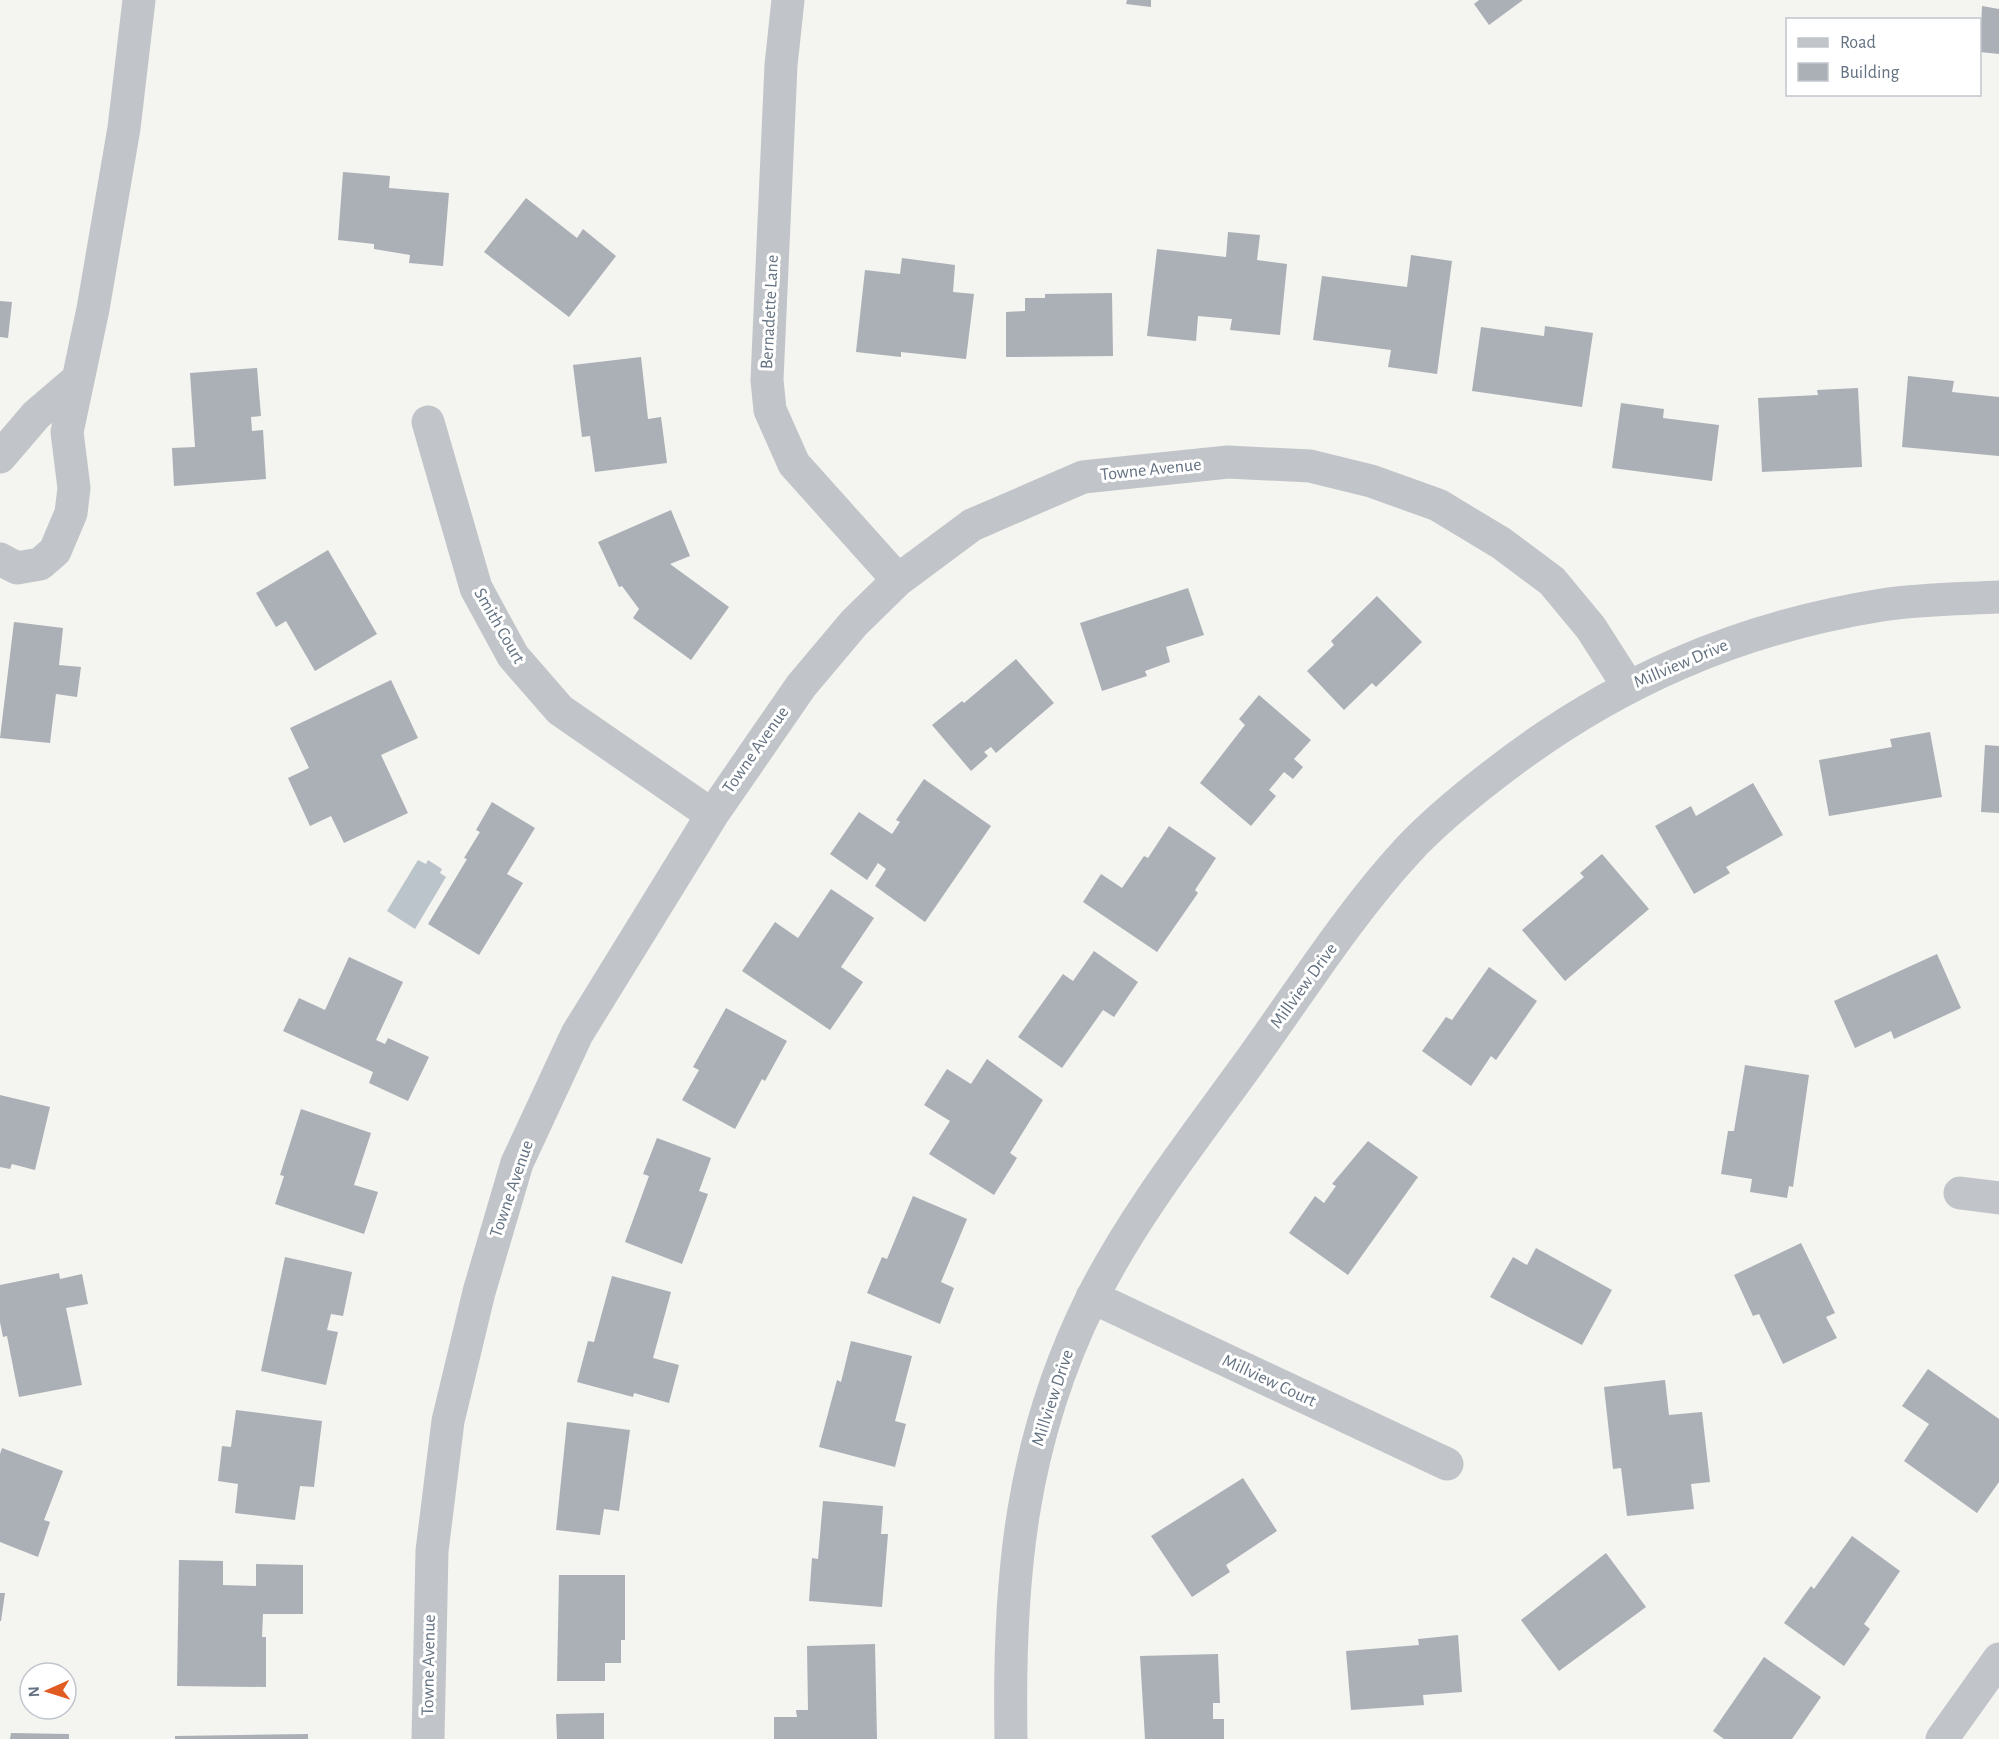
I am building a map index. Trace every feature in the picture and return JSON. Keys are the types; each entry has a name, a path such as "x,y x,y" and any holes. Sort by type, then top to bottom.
{"street":[{"path":"0,560 17,568 40,564 55,551 65,532 74,488 67,432 93,309 124,129 139,0"},
{"name":"Bernadette Lane","path":"788,0 781,65 767,368 770,411 794,464 898,580"},
{"path":"0,457 36,415 78,379"},
{"name":"Smith Court","path":"428,422 476,588 513,656 560,710 712,815"},
{"name":"Towne Avenue","path":"428,1739 432,1551 448,1421 479,1292 517,1163 577,1034 712,815 801,686 854,623 898,580 972,525 1083,477 1228,462 1310,466 1371,481 1438,505 1501,543 1552,581 1591,628 1628,686"},
{"name":"Millview Drive","path":"1011,1739 1010,1664 1015,1572 1028,1475 1056,1383 1092,1297 1122,1244 1184,1153 1354,916 1410,848 1472,792 1520,755 1628,686 1689,657 1754,634 1819,617 1887,604 1999,597"},
{"path":"1960,1193 1999,1198"},
{"name":"Millview Court","path":"1092,1297 1447,1464"},
{"path":"1942,1739 1999,1659"}],"shaded area":[{"path":"418,860 426,864 428,860 442,869 440,873 446,877 415,929 387,911"}],"building":[{"path":"1127,0 1151,0 1151,7 1126,4"},
{"path":"1479,0 1523,0 1489,25 1474,4"},
{"path":"1982,6 1999,9 1999,54 1981,52"},
{"path":"343,172 390,176 389,188 449,193 443,266 409,263 410,255 374,249 374,244 338,240"},
{"path":"526,198 577,238 583,229 616,256 569,317 484,252"},
{"path":"1228,232 1260,235 1257,260 1287,264 1280,335 1230,330 1232,319 1198,316 1196,341 1147,336 1157,249 1226,257"},
{"path":"1411,255 1452,261 1437,374 1388,367 1391,350 1313,340 1322,276 1407,287"},
{"path":"902,258 955,265 953,292 974,294 966,359 901,352 901,357 856,352 865,270 900,274"},
{"path":"1112,293 1113,356 1006,357 1006,312 1025,311 1025,298 1045,298 1045,294"},
{"path":"0,301 12,302 8,338 0,337"},
{"path":"1545,326 1593,333 1582,407 1472,391 1481,327 1544,336"},
{"path":"641,357 648,419 661,417 667,463 595,472 590,436 582,437 573,365"},
{"path":"257,368 261,416 251,417 252,431 263,430 266,479 174,486 172,448 195,447 190,373"},
{"path":"1908,376 1954,381 1952,392 1999,397 1999,456 1902,447"},
{"path":"1858,388 1862,467 1762,472 1758,398 1818,395 1817,390"},
{"path":"1621,403 1664,409 1663,418 1719,425 1712,481 1612,468"},
{"path":"671,510 690,556 670,564 729,607 691,660 633,618 639,609 622,586 619,587 598,542"},
{"path":"328,550 377,634 315,671 286,621 276,627 256,593"},
{"path":"1188,588 1204,635 1166,647 1170,662 1145,671 1147,676 1102,691 1080,623"},
{"path":"1377,596 1422,642 1376,687 1372,683 1344,710 1307,671 1334,645 1331,641"},
{"path":"14,622 63,628 59,665 81,667 77,697 56,694 50,743 0,738"},
{"path":"1016,659 1054,703 996,753 991,747 984,752 988,756 971,771 932,725 962,701 964,703"},
{"path":"391,680 418,738 381,755 408,813 344,843 331,816 310,826 288,778 309,768 290,728"},
{"path":"1259,695 1311,740 1294,759 1303,767 1293,779 1284,772 1269,790 1276,796 1251,826 1200,783 1245,725 1239,719"},
{"path":"1930,732 1942,797 1829,816 1819,760 1892,747 1890,739"},
{"path":"1985,745 1999,746 1999,813 1981,812"},
{"path":"924,779 991,826 925,922 875,886 886,869 878,863 867,880 830,854 859,812 892,834 900,822 896,820"},
{"path":"1753,783 1783,835 1726,867 1730,873 1694,894 1655,826 1691,806 1696,816"},
{"path":"492,802 535,828 507,874 523,883 479,955 428,924 467,859 464,858 480,832 476,830"},
{"path":"1169,826 1216,858 1195,890 1198,893 1157,952 1083,902 1101,874 1122,888 1144,856 1148,858"},
{"path":"1602,854 1649,909 1565,981 1522,930 1584,877 1580,873"},
{"path":"831,889 874,918 841,967 863,982 830,1030 742,971 775,922 798,938"},
{"path":"1094,951 1138,982 1114,1017 1103,1010 1062,1068 1018,1037 1063,974 1073,981"},
{"path":"1937,954 1961,1008 1894,1039 1891,1031 1855,1048 1834,1001"},
{"path":"349,957 403,982 376,1040 385,1044 388,1038 429,1057 408,1101 369,1083 373,1072 283,1031 299,998 325,1010"},
{"path":"1489,967 1537,1001 1496,1060 1491,1056 1471,1086 1422,1051 1446,1017 1452,1020"},
{"path":"726,1008 787,1041 765,1081 762,1079 735,1129 682,1100 699,1070 693,1067"},
{"path":"987,1059 1043,1100 1010,1153 1017,1158 994,1195 929,1154 950,1121 924,1105 947,1069 971,1084"},
{"path":"1745,1065 1809,1075 1793,1187 1789,1186 1787,1198 1750,1192 1752,1179 1721,1174 1728,1131 1734,1131"},
{"path":"0,1095 50,1107 35,1170 12,1164 10,1169 0,1167"},
{"path":"301,1109 371,1133 354,1185 378,1192 364,1234 275,1204 284,1176 280,1175"},
{"path":"657,1138 711,1158 699,1191 708,1194 682,1264 625,1242 649,1176 643,1174"},
{"path":"1368,1141 1418,1177 1348,1275 1289,1233 1315,1196 1324,1203 1336,1186 1332,1184"},
{"path":"913,1196 967,1219 941,1282 954,1288 940,1324 867,1293 882,1257 887,1259"},
{"path":"1801,1243 1835,1313 1826,1317 1837,1338 1783,1364 1759,1314 1753,1316 1734,1275"},
{"path":"1536,1248 1612,1290 1582,1345 1490,1297 1513,1257 1527,1265"},
{"path":"285,1257 352,1272 343,1316 331,1314 327,1330 338,1332 326,1385 261,1371"},
{"path":"59,1273 60,1279 82,1274 88,1304 66,1308 82,1385 19,1397 7,1336 3,1337 0,1322 0,1285"},
{"path":"612,1276 671,1292 653,1358 679,1365 669,1403 634,1393 633,1397 577,1382 588,1341 594,1342"},
{"path":"851,1341 912,1356 895,1421 906,1424 895,1467 819,1447 837,1380 841,1382"},
{"path":"1928,1369 1999,1419 1999,1482 1977,1513 1904,1461 1929,1424 1902,1406"},
{"path":"1665,1380 1669,1415 1702,1412 1710,1482 1691,1484 1694,1509 1627,1516 1621,1468 1613,1469 1604,1387"},
{"path":"236,1410 322,1421 314,1487 300,1486 295,1520 235,1513 238,1484 218,1481 222,1446 231,1447"},
{"path":"567,1422 630,1430 619,1511 604,1509 600,1535 556,1530"},
{"path":"2,1448 63,1471 44,1520 50,1522 38,1557 0,1542 0,1454"},
{"path":"1243,1478 1277,1531 1226,1565 1230,1572 1192,1597 1151,1536"},
{"path":"823,1501 883,1506 881,1534 888,1534 882,1607 809,1601 812,1558 818,1559"},
{"path":"1852,1536 1900,1571 1864,1624 1870,1629 1844,1666 1784,1623 1811,1586 1814,1589"},
{"path":"1606,1553 1646,1607 1559,1671 1521,1620"},
{"path":"179,1560 223,1561 223,1585 256,1586 256,1564 303,1565 303,1614 263,1614 262,1637 266,1637 266,1687 177,1686"},
{"path":"559,1575 625,1575 625,1640 621,1640 621,1663 605,1663 605,1681 557,1681"},
{"path":"0,1593 5,1593 1,1621 0,1621"},
{"path":"1458,1635 1462,1692 1423,1695 1424,1705 1351,1710 1346,1651 1419,1645 1418,1639"},
{"path":"875,1644 877,1739 774,1739 774,1717 797,1717 796,1710 808,1710 807,1646"},
{"path":"1218,1654 1220,1703 1213,1703 1213,1719 1224,1719 1224,1739 1145,1739 1140,1656"},
{"path":"1764,1657 1821,1697 1792,1739 1724,1739 1713,1731"},
{"path":"604,1713 604,1739 557,1739 556,1714"},
{"path":"11,1733 69,1734 69,1739 10,1739"},
{"path":"308,1734 308,1739 175,1739 175,1736"}]}
